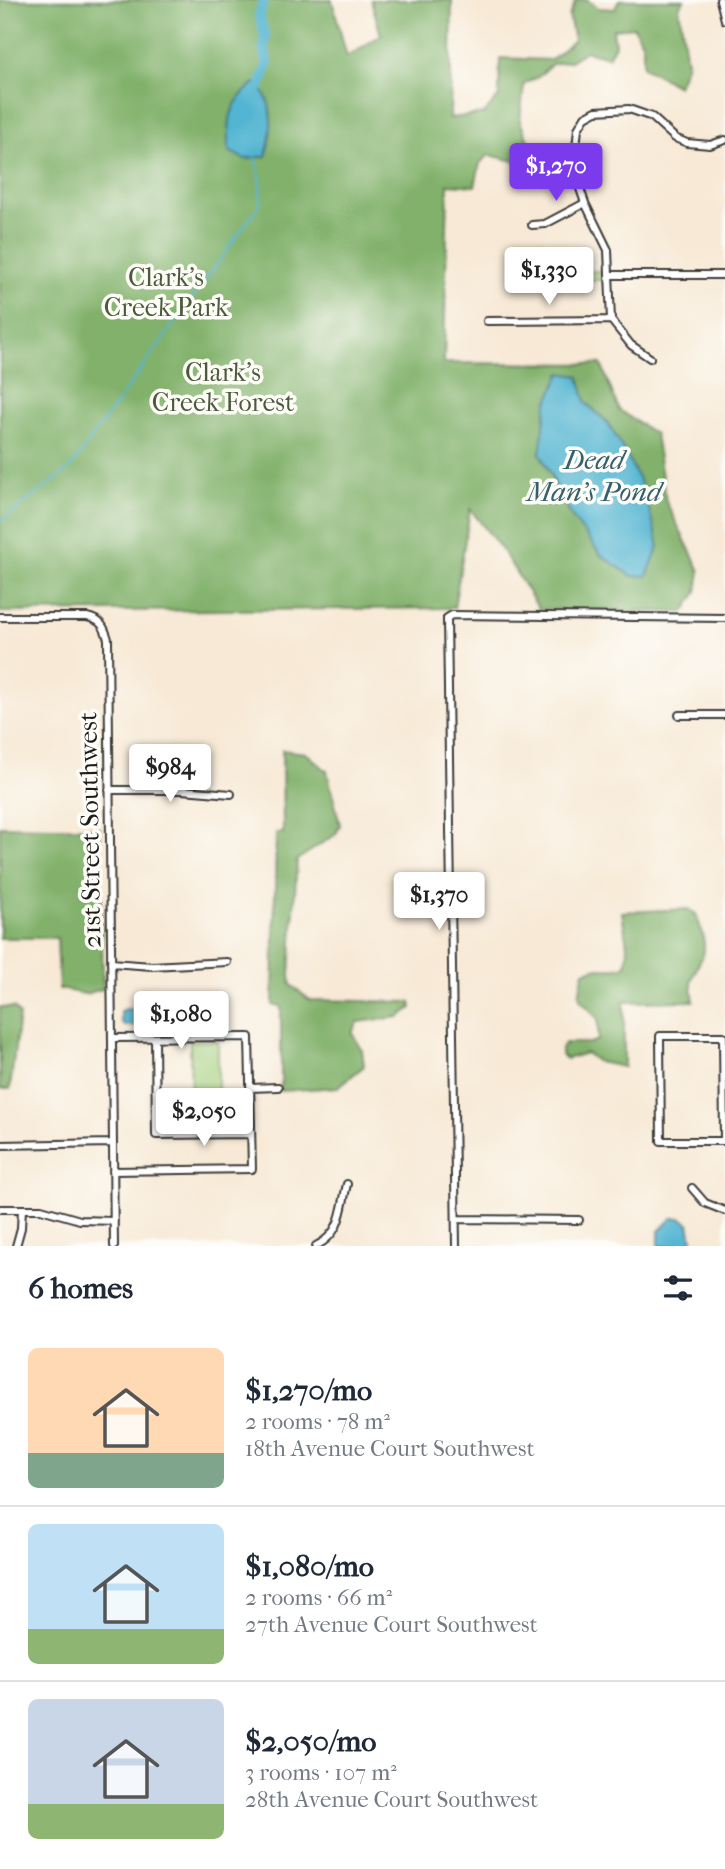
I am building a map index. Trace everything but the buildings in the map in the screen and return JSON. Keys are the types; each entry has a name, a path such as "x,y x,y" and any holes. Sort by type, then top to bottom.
{"street":[{"path":"720,0 725,20"},
{"path":"650,358 631,345 611,320 611,275 607,244 585,203 577,180 575,157 578,129 581,121 589,114 604,109 637,111 652,117 675,138 687,143 706,145 725,140"},
{"path":"532,225 545,224 585,203"},
{"path":"611,275 725,275"},
{"path":"487,321 611,320"},
{"path":"456,1246 447,618 452,615 725,618"},
{"name":"21st Street Southwest","path":"0,617 97,619 108,639 114,1246"},
{"path":"680,715 725,715"},
{"path":"109,790 232,794"},
{"path":"111,963 152,966 227,962"},
{"path":"660,1036 723,1036 724,1141 660,1141 660,1036"},
{"path":"112,1038 250,1037 252,1169 113,1171"},
{"path":"155,1038 156,1135 251,1134"},
{"path":"250,1088 278,1087"},
{"path":"0,1145 113,1143"},
{"path":"316,1246 335,1230 340,1220 347,1184"},
{"path":"692,1188 705,1203 725,1211"},
{"path":"0,1209 50,1211 80,1220 114,1221"},
{"path":"16,1246 22,1209"},
{"path":"456,1219 579,1220"}],"green space":[{"name":"Clark's Creek Forest","path":"0,0 332,0 347,57 381,35 371,0 452,0 450,118 484,114 499,96 500,58 551,60 574,40 569,16 576,0 587,0 599,8 615,9 619,0 684,0 679,7 687,63 678,86 643,67 643,45 634,27 613,29 615,45 608,57 586,51 570,61 552,64 538,77 524,84 520,121 533,153 528,164 489,155 480,163 475,186 448,184 444,363 601,364 619,410 655,434 666,502 700,571 697,592 684,612 539,609 502,550 470,509 454,608 0,612","holes":["586,403 607,422 601,555 572,517 552,480"]},
{"path":"602,271 602,280 537,280 537,272"},
{"path":"282,750 306,753 327,771 340,825 336,834 297,860 291,985 310,1000 411,1002 412,1008 399,1017 358,1022 352,1033 362,1050 364,1066 338,1087 281,1091 281,1006 273,1005 276,833 283,833"},
{"path":"0,826 100,828 103,989 85,994 59,989 57,938 0,938"},
{"path":"689,909 696,914 704,938 704,952 691,981 694,1001 624,1002 624,1067 598,1062 586,1053 566,1059 561,1055 561,1048 565,1043 590,1043 598,1040 598,1019 579,995 584,972 595,968 626,965 628,952 622,912"},
{"path":"0,1007 14,1008 19,1015 10,1089 0,1089"},
{"path":"190,1041 218,1041 218,1098 191,1097"}],"water":[{"path":"255,83 267,98 270,108 270,137 266,156 244,159 229,151 230,121 239,98"},
{"name":"Dead Man's Pond","path":"561,373 579,376 586,403 607,422 644,491 659,546 647,576 632,576 601,555 572,517 540,453 547,403"},
{"path":"121,1011 152,1011 153,1025 124,1026"},
{"path":"159,1011 177,1011 183,1015 184,1021 160,1025"},
{"path":"672,1218 681,1218 689,1223 693,1246 659,1246 659,1231"}],"waterway":[{"path":"260,87 268,63 259,15 264,0"},
{"path":"0,522 70,468 260,204 260,176 255,158"}],"park label":[{"name":"Clark's Creek Park","path":"166,292"}]}
